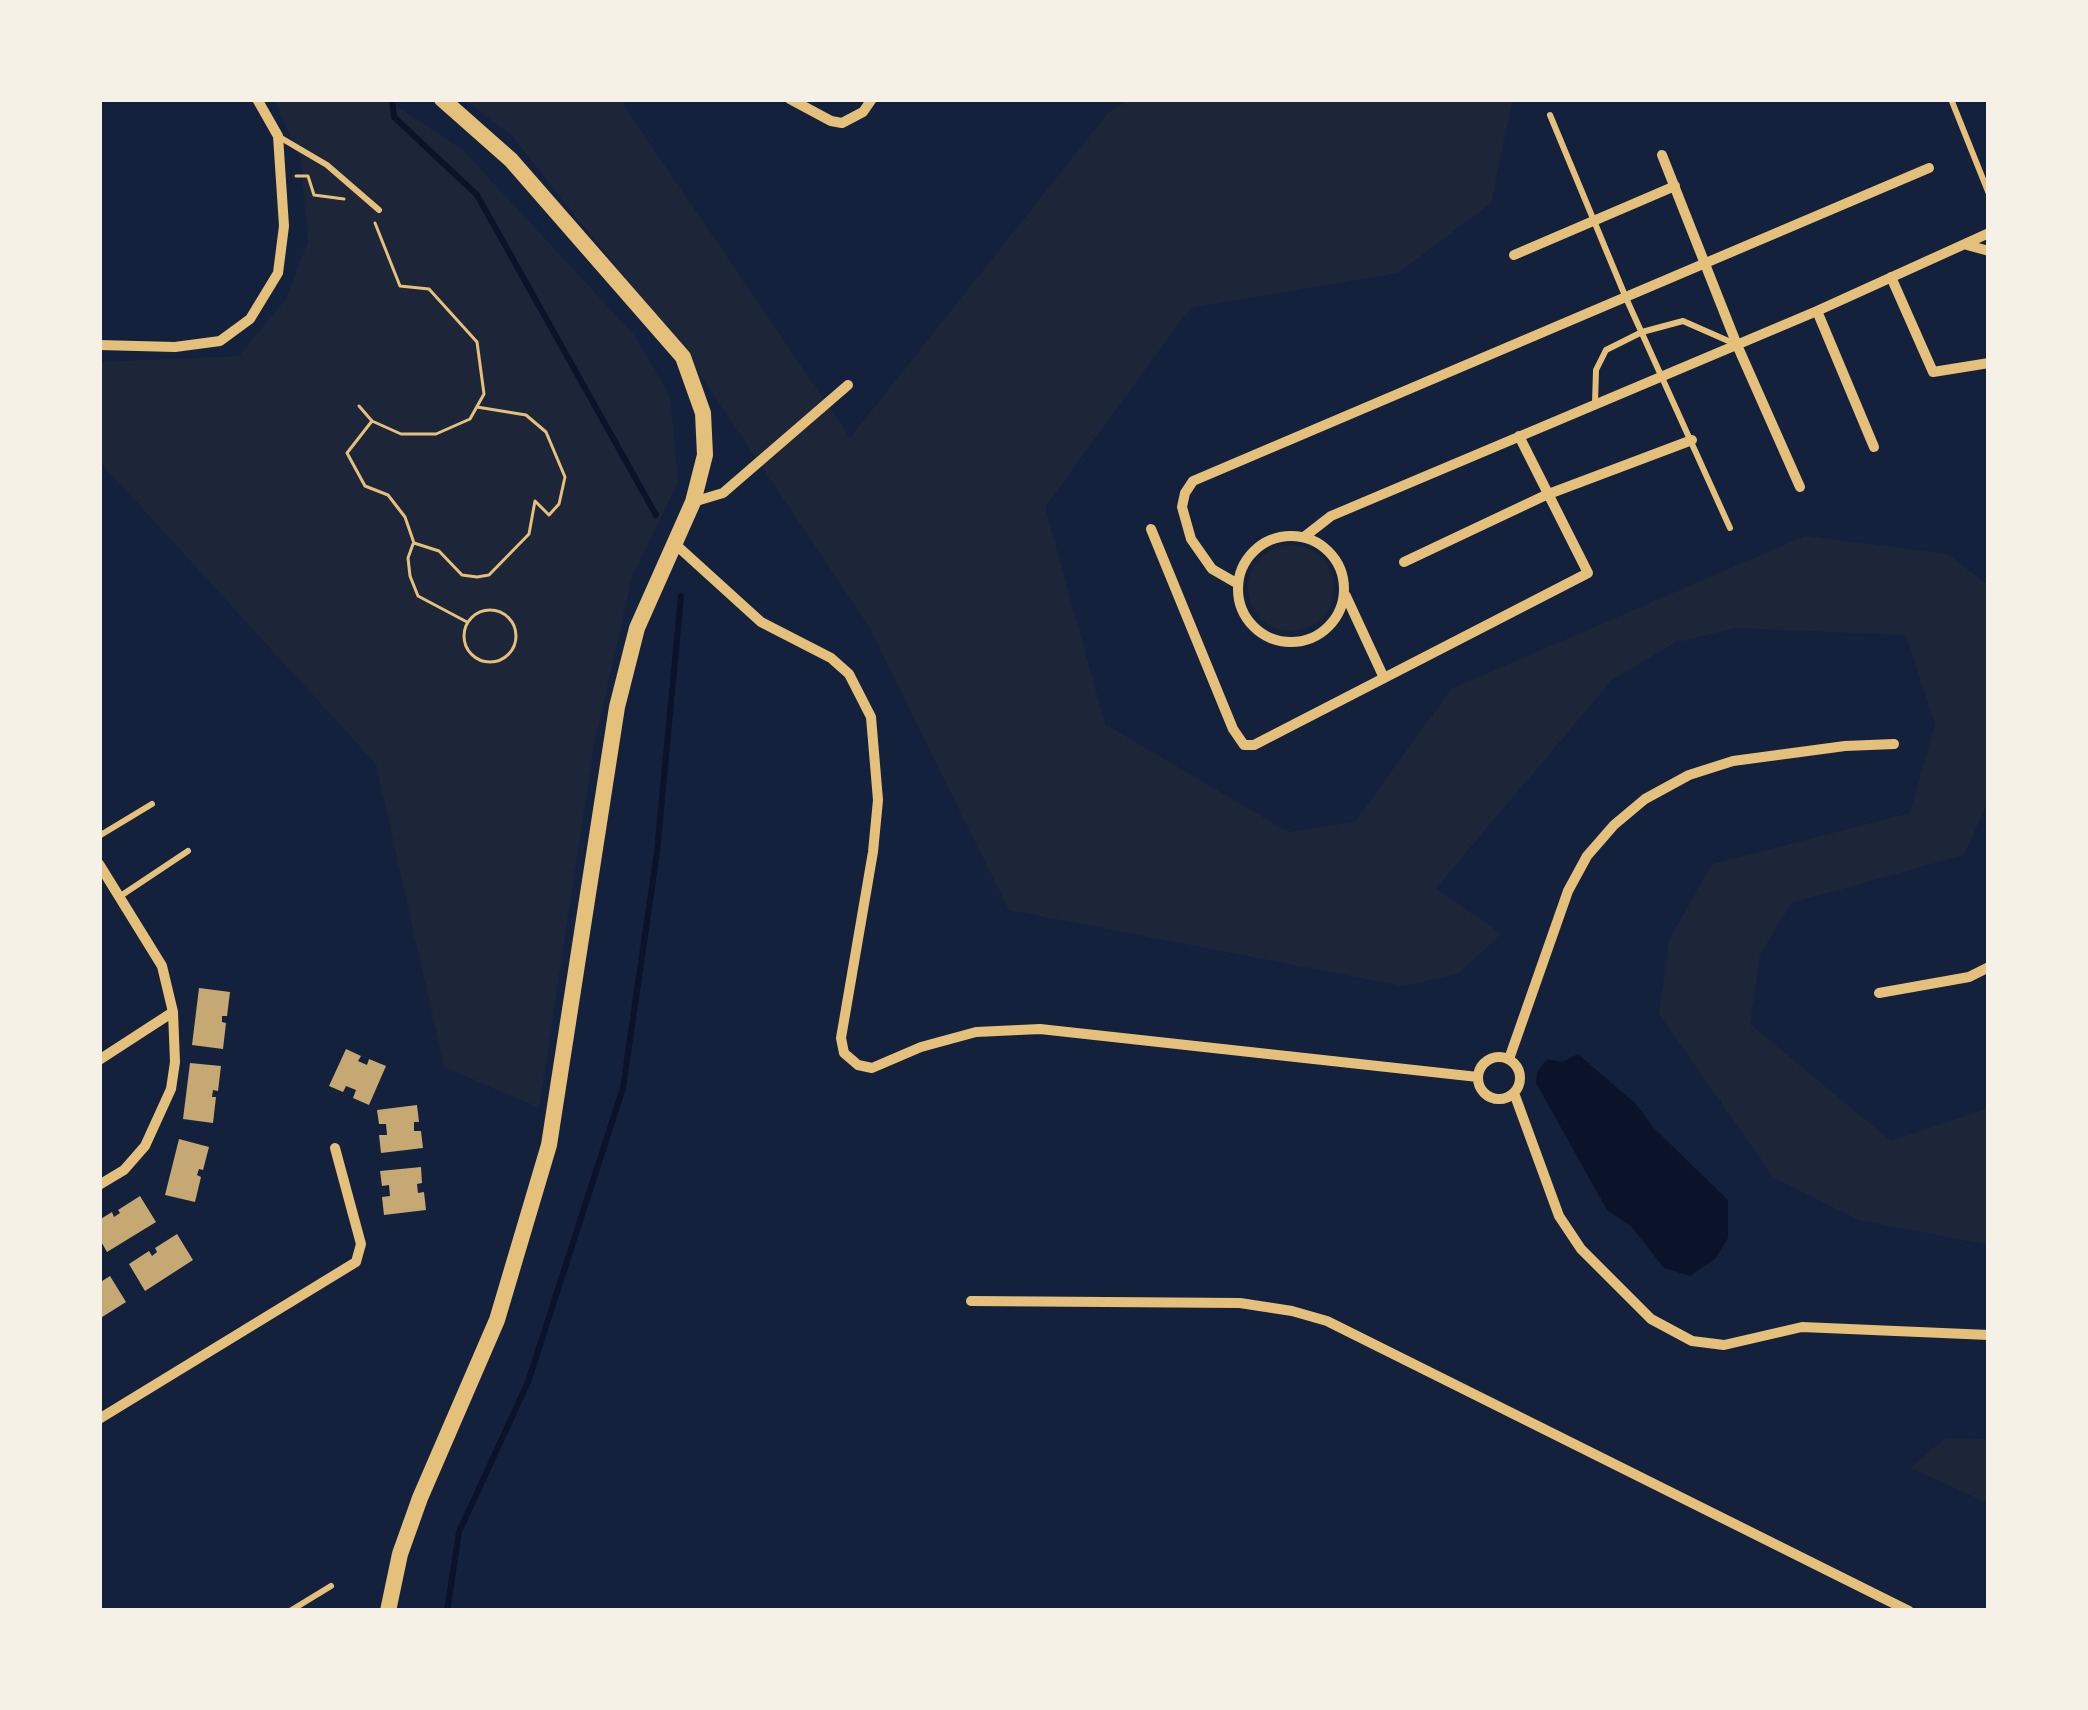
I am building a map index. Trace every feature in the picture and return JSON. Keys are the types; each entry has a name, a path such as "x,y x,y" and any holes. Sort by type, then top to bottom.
{"main road":[{"path":"388,1611 400,1554 420,1498 497,1320 549,1145 617,707 637,628 693,502 705,455 703,412 683,357 511,160 442,99"}],"street":[{"path":"790,99 831,122 842,123 863,112 872,99"},
{"path":"99,345 220,341 250,319 278,273 284,226 278,136 260,102"},
{"path":"1663,155 1800,488"},
{"path":"1238,584 1212,568 1191,539 1183,507 1193,481 1929,168"},
{"path":"1514,255 1675,185"},
{"path":"1304,537 1331,516 1989,233"},
{"path":"1967,245 1989,251"},
{"path":"1891,278 1930,368 1941,374 1989,364"},
{"path":"1817,310 1874,448"},
{"path":"693,502 723,493 848,385"},
{"path":"1151,529 1244,745 1266,740 1588,573 1519,436"},
{"path":"1404,562 1546,495 1692,440"},
{"path":"1346,596 1329,626 1311,638 1290,642 1269,637 1252,624 1240,605 1238,584 1253,551 1268,540 1304,537 1331,553 1384,678"},
{"path":"675,544 761,622 831,658 849,674 871,717 878,800 841,1038 844,1053 858,1065 872,1068 935,1042 976,1032 1040,1029 1478,1077"},
{"path":"1509,1059 1568,891 1587,856 1614,825 1646,799 1689,776 1733,761 1894,744"},
{"path":"99,864 162,966 173,1012 173,1075 160,1119 135,1158 99,1185"},
{"path":"1879,993 1969,977 1989,967"},
{"path":"99,1060 173,1012"},
{"path":"1478,1077 1489,1059 1509,1059"},
{"path":"1509,1059 1520,1075 1514,1093 1559,1216 1581,1249 1651,1319 1692,1341 1724,1345 1802,1327 1989,1335"},
{"path":"1478,1077 1487,1095 1501,1099 1514,1093"},
{"path":"99,1419 356,1262 362,1244 335,1148"},
{"path":"971,1301 1240,1303 1327,1322 1909,1611"}],"lane":[{"path":"1951,99 1989,194"},
{"path":"1550,115 1730,528"},
{"path":"278,136 327,165 379,210"},
{"path":"1595,404 1596,370 1606,350 1642,332 1683,321 1737,344"},
{"path":"99,836 152,804"},
{"path":"119,896 188,851"},
{"path":"290,1611 331,1586"}],"path":[{"path":"282,176 308,176 314,195 345,199"},
{"path":"359,406 372,421 401,434 436,434 470,418 484,394 477,342 429,289 400,286 379,226 362,213"},
{"path":"414,542 439,551 462,575 489,575 529,534 535,501 549,515 559,504 565,477 546,432 526,415 477,407"},
{"path":"372,421 347,453 364,486 388,495 405,517 414,542 408,558 418,596 468,622"},
{"path":"489,610 505,615 516,637 510,653 495,662 471,654 464,638 468,622 489,610"}],"shaded area":[{"path":"274,99 385,99 463,150 634,335 670,396 678,483 633,574 594,745 539,1108 444,1067 376,764 99,461 99,362 239,356 286,299 308,241 301,160"},
{"path":"463,99 624,99 625,107 850,438 1108,113 1129,99 1513,99 1491,203 1398,273 1190,308 1045,507 1105,724 1288,832 1355,822 1451,689 1805,536 1948,554 1989,586 1989,799 1964,855 1791,903 1760,955 1750,1024 1891,1141 1989,1108 1989,1245 1859,1220 1774,1178 1659,1014 1669,940 1712,864 1910,813 1935,724 1906,635 1735,628 1676,642 1612,680 1436,888 1501,934 1458,974 1403,986 1009,910 869,627 689,358 511,135"},
{"path":"1291,545 1321,558 1334,588 1321,618 1291,631 1261,618 1248,588 1261,558"},
{"path":"1578,1054 1636,1104 1654,1128 1728,1200 1728,1238 1715,1259 1690,1276 1664,1268 1631,1226 1607,1210 1536,1083 1537,1072 1547,1059 1562,1062"},
{"path":"1945,1438 1989,1439 1989,1504 1911,1468"}],"building":[{"path":"199,988 230,992 227,1016 222,1016 226,1023 223,1049 192,1045"},
{"path":"346,1049 367,1065 369,1059 386,1066 369,1105 353,1098 356,1090 346,1086 343,1092 329,1086"},
{"path":"190,1063 221,1066 218,1091 213,1090 212,1097 216,1097 213,1123 183,1119"},
{"path":"417,1105 419,1122 414,1122 414,1131 421,1131 423,1148 381,1153 379,1135 387,1135 386,1124 379,1124 377,1110"},
{"path":"179,1139 209,1147 197,1175 201,1177 195,1202 165,1195"},
{"path":"421,1167 418,1193 424,1192 426,1210 384,1215 382,1197 390,1196 389,1185 382,1186 380,1171"},
{"path":"140,1196 156,1222 107,1252 99,1238 99,1220 112,1212 114,1217"},
{"path":"177,1234 193,1260 145,1291 129,1264 149,1251 152,1256 155,1248"},
{"path":"110,1276 126,1302 99,1319 99,1283"}],"waterway":[{"path":"392,99 394,117 477,195 656,515"},
{"path":"447,1611 459,1532 528,1382 623,1088 657,852 681,596"}]}
